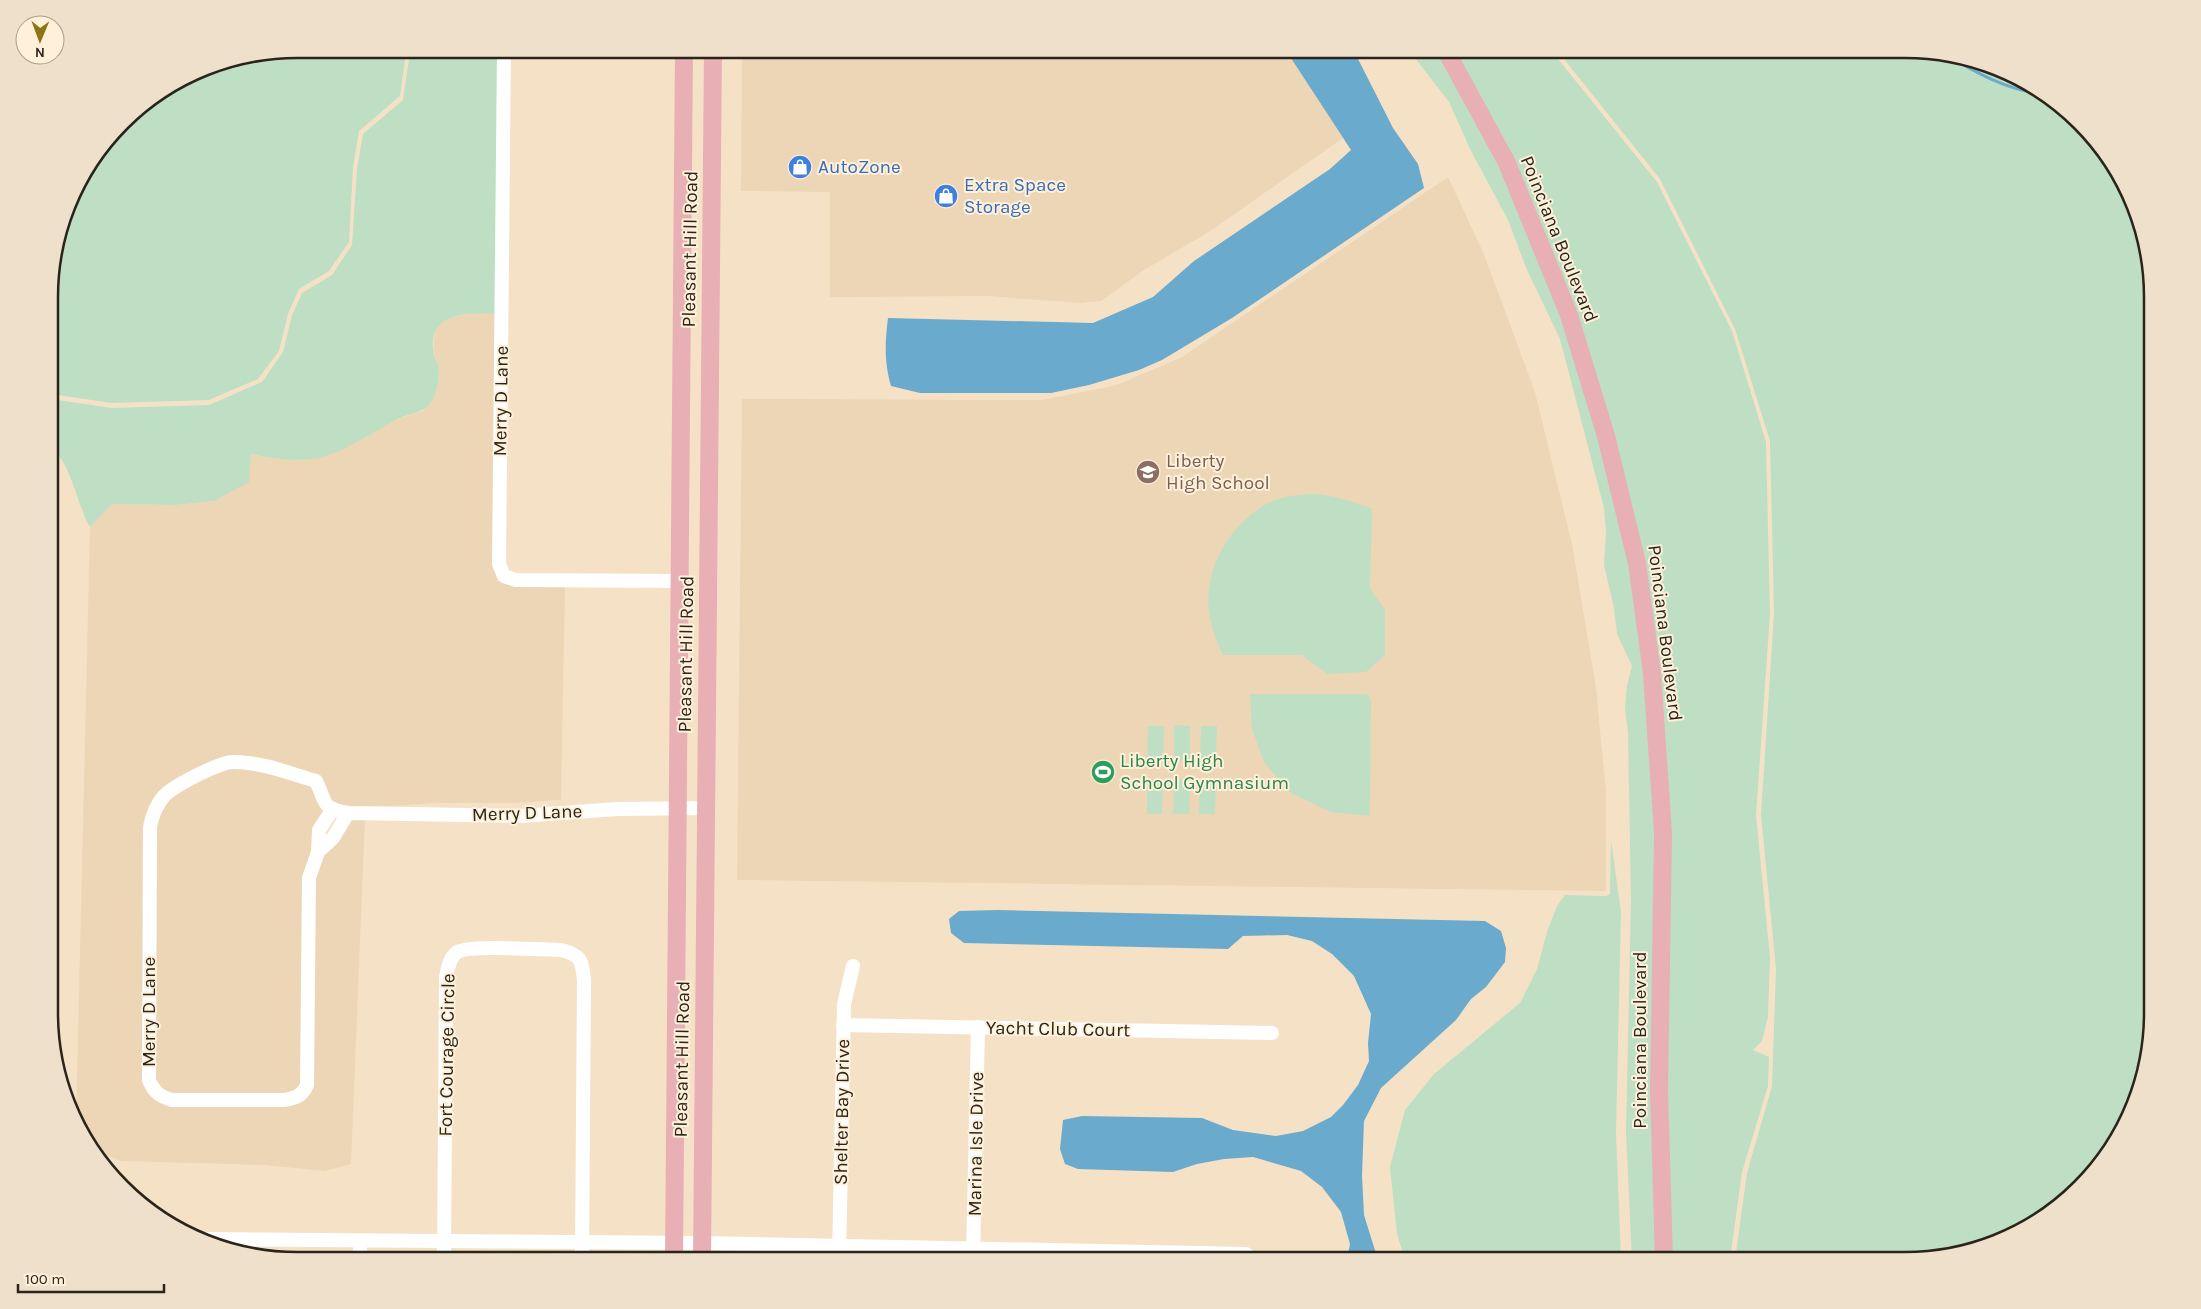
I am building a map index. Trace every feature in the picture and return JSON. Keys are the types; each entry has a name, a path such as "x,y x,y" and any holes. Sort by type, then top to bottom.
{"main road":[{"name":"Pleasant Hill Road","path":"674,1252 684,58"},
{"name":"Pleasant Hill Road","path":"702,1252 713,58"},
{"name":"Poinciana Boulevard","path":"1449,58 1507,163 1569,315 1606,436 1637,563 1652,673 1663,833 1659,1091 1664,1252"},
{"path":"680,581 694,599 708,630"}],"street":[{"name":"Merry D Lane","path":"504,58 499,564 501,571 504,576 516,580 680,581"},
{"name":"Merry D Lane","path":"332,810 319,830 318,852 309,878 307,1085 303,1093 295,1098 284,1100 172,1100 160,1096 153,1090 149,1080 150,827 152,814 164,796 204,772 231,762 259,765 316,781 324,803 332,810 348,813 521,816 617,809 706,808"},
{"name":"Merry D Lane","path":"318,852 333,838 348,813"},
{"name":"Fort Courage Circle","path":"444,1242 446,978 449,962 457,952 472,948 560,950 574,953 582,963 584,981 582,1242"},
{"name":"Shelter Bay Drive","path":"839,1252 843,1025 844,1004 852,966"},
{"name":"Yacht Club Court","path":"843,1025 1272,1033"},
{"name":"Marina Isle Drive","path":"973,1252 978,1027"},
{"path":"221,1239 582,1242 674,1252 702,1252"},
{"path":"360,1241 360,1252"},
{"path":"444,1242 444,1252"},
{"path":"582,1242 582,1252"}],"shaded area":[{"path":"742,58 1291,58 1343,138 1209,232 1144,270 1101,301 1080,303 988,296 830,297 830,192 741,191"},
{"name":"Liberty High School","path":"1448,177 1484,254 1535,392 1572,544 1596,687 1606,792 1606,891 737,880 742,399 1042,400 1117,385 1182,357"},
{"path":"472,313 497,314 497,581 565,586 561,800 349,807 347,805 345,807 334,805 325,789 231,756 148,810 149,1093 305,1098 314,879 321,858 351,818 365,818 351,1164 325,1171 265,1165 121,1161 104,1154 89,1132 76,1105 90,527 112,504 176,505 214,501 251,454 270,458 303,460 369,434 401,418 423,411 438,366 433,352 435,332 440,324 448,318"},
{"path":"232,768 259,770 312,786 325,811 315,826 302,1083 299,1089 284,1094 172,1094 162,1091 154,1079 155,828 157,816 168,800 206,777"}],"green space":[{"path":"281,58 405,58 400,96 359,131 353,168 349,242 329,271 299,289 288,314 279,351 258,379 209,400 112,403 58,395 58,281 66,234 82,191 107,151 127,127 177,89 220,70 250,62"},
{"path":"409,58 499,58 497,314 474,314 453,317 444,321 437,328 433,338 433,351 438,365 438,385 431,402 424,409 398,419 349,446 319,458 285,459 251,454 249,482 214,501 176,505 112,504 90,527 69,473 58,455 58,400 112,408 209,405 262,382 283,352 292,315 302,293 332,275 352,245 357,169 363,134 403,100"},
{"path":"1415,58 1557,58 1657,182 1732,331 1766,442 1770,614 1756,815 1770,958 1768,1017 1762,1041 1753,1050 1769,1057 1768,1086 1742,1172 1731,1252 1632,1252 1626,1133 1631,900 1628,733 1625,708 1627,685 1632,666 1617,634 1614,608 1604,565 1606,532 1604,508 1560,339 1527,270 1508,220 1471,151 1449,102"},
{"path":"1563,58 1920,58 1967,66 1996,76 2024,89 2074,127 2112,177 2131,220 2139,250 2144,296 2144,1013 2139,1059 2131,1089 2112,1132 2074,1182 2024,1220 1981,1239 1951,1247 1905,1252 1736,1252 1747,1173 1772,1086 1776,969 1761,815 1774,614 1770,441 1735,329 1660,179"},
{"path":"1312,494 1343,499 1372,509 1370,588 1385,610 1385,655 1366,672 1327,674 1302,655 1223,655 1216,640 1209,612 1209,593 1212,574 1218,556 1228,539 1240,524 1271,502 1289,496"},
{"path":"1250,694 1367,694 1371,700 1370,816 1331,812 1291,793 1265,764 1252,730"},
{"path":"1174,725 1190,726 1190,760 1174,760"},
{"path":"1148,726 1164,726 1163,760 1147,760"},
{"path":"1201,726 1217,726 1216,761 1200,760"},
{"path":"1147,779 1163,780 1162,814 1147,814"},
{"path":"1174,780 1190,780 1189,814 1173,814"},
{"path":"1200,780 1216,780 1215,814 1199,814"},
{"path":"1611,840 1621,912 1616,1133 1621,1252 1403,1252 1397,1234 1390,1167 1405,1110 1434,1074 1520,1003 1537,969 1547,932 1557,906 1565,895 1606,896 1610,894"}],"water":[{"path":"1291,58 1358,58 1393,128 1418,164 1424,188 1232,318 1162,360 1139,370 1089,385 1051,393 920,393 891,386 886,352 888,318 1093,323 1153,297 1194,261 1330,169 1351,150"},
{"path":"998,910 1485,921 1501,931 1506,948 1505,962 1486,987 1471,999 1456,1020 1381,1088 1364,1121 1362,1175 1364,1215 1376,1252 1348,1252 1350,1244 1341,1212 1322,1187 1301,1171 1253,1157 1224,1159 1197,1164 1173,1172 1078,1169 1065,1164 1060,1149 1063,1120 1082,1116 1202,1118 1233,1130 1276,1136 1303,1131 1331,1117 1358,1085 1369,1061 1368,1043 1371,1014 1354,976 1332,954 1312,941 1287,935 1243,936 1228,949 964,943 951,933 949,919 959,911"}],"waterway":[{"path":"1965,65 1993,80 2027,91"}],"place":[{"name":"AutoZone","path":"800,167"},
{"name":"Extra Space Storage","path":"946,196"},
{"name":"Liberty High School","path":"1148,472"},
{"name":"Liberty High School Gymnasium","path":"1103,772"}]}
